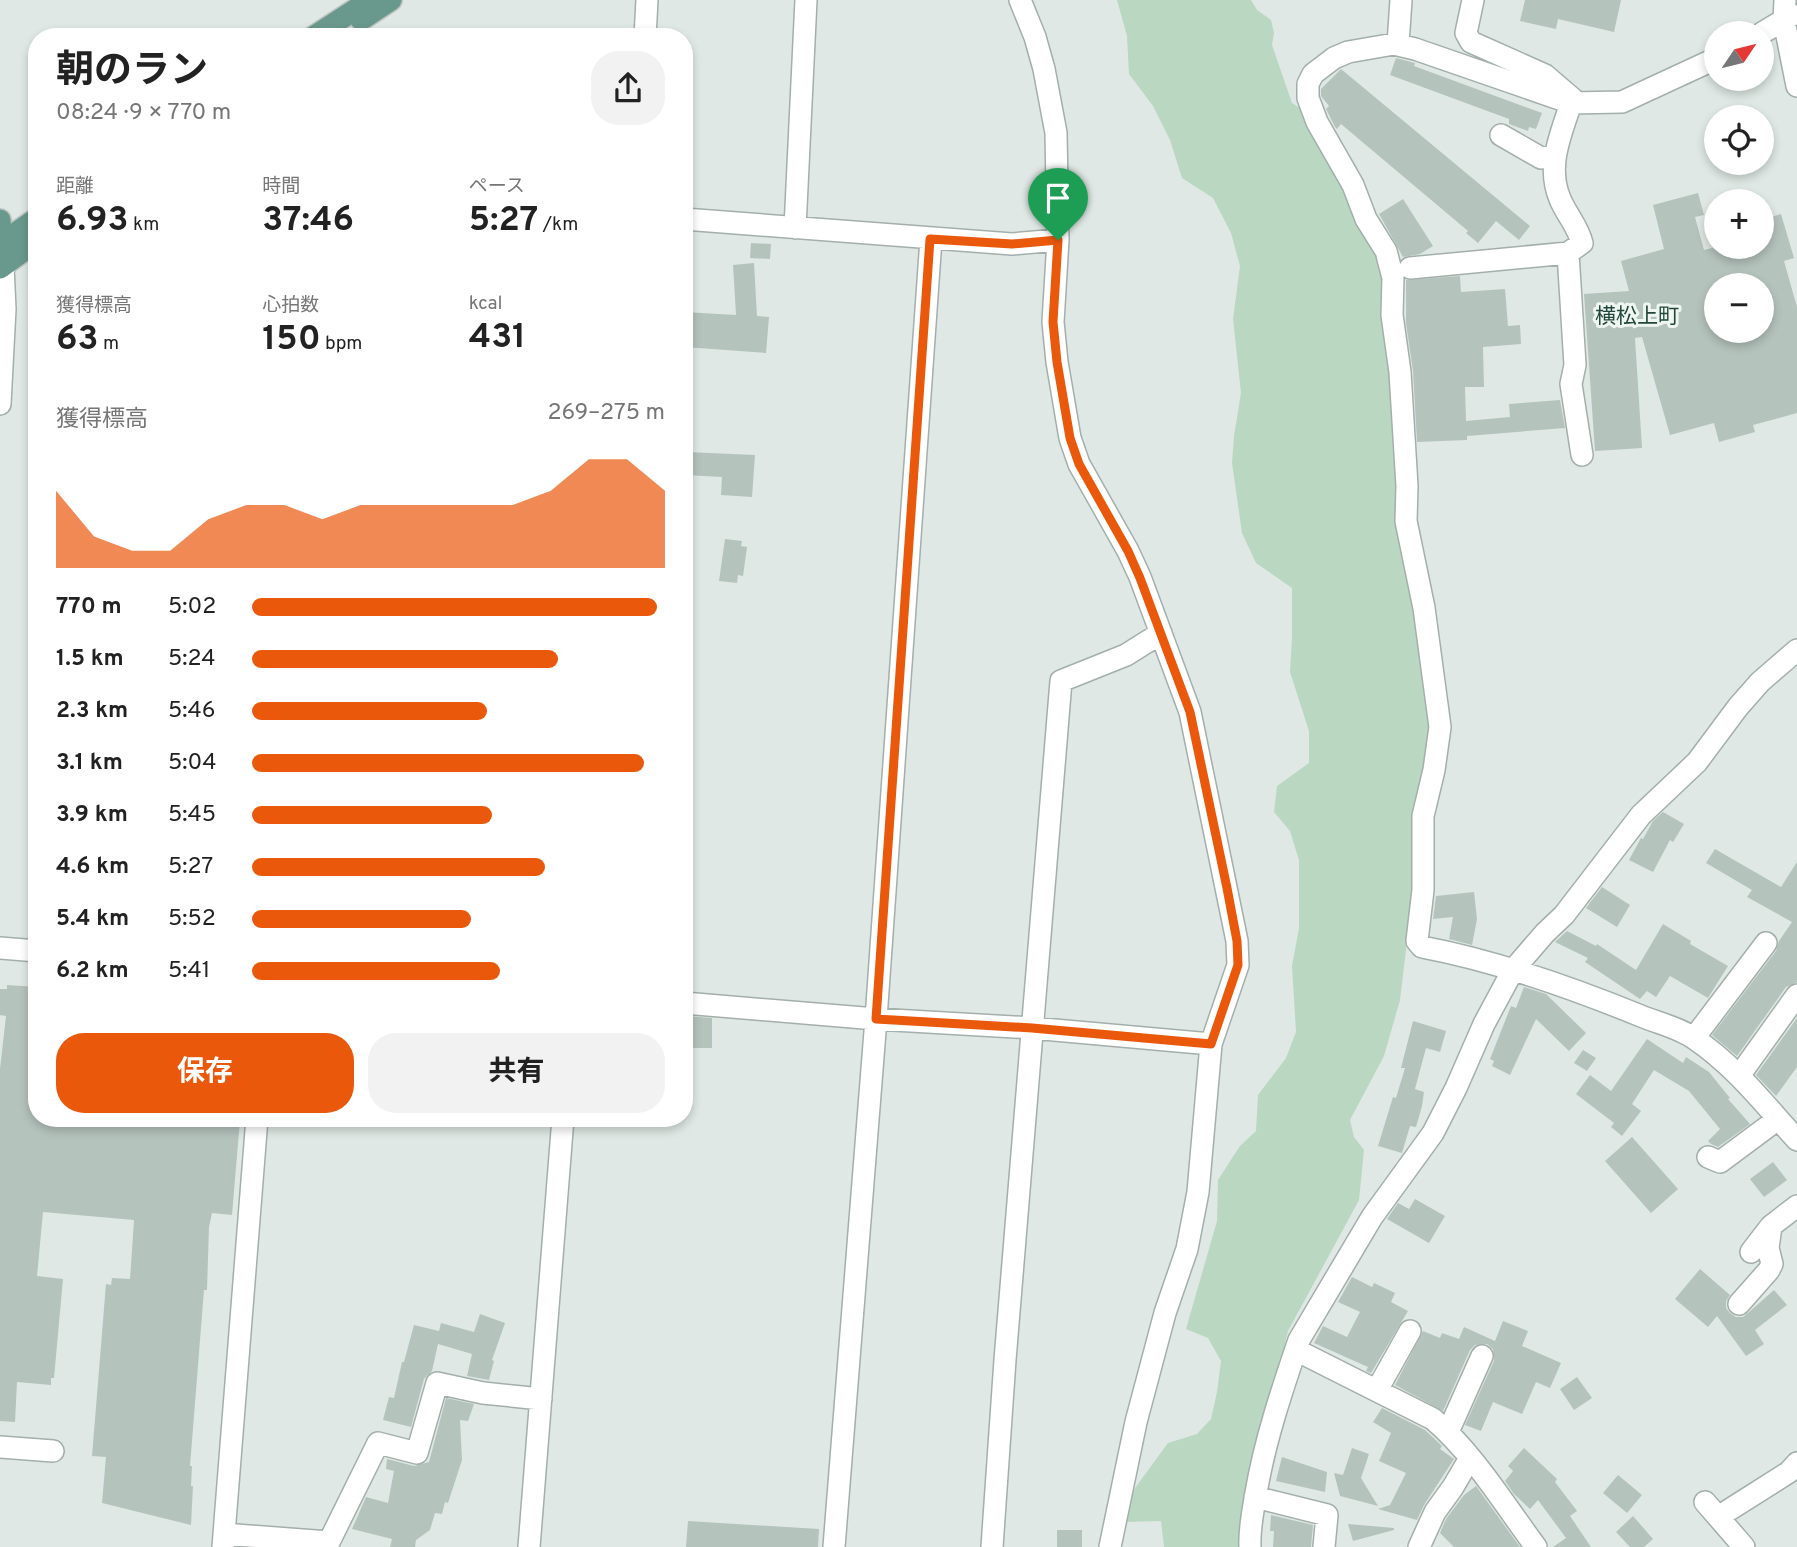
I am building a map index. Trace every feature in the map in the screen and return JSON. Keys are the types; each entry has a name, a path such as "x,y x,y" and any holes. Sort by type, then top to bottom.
{"main road":[{"path":"350,28 391,0"},
{"path":"326,28 365,1"},
{"path":"0,220 1,267"},
{"path":"1,243 28,224"},
{"path":"1,267 28,248"}],"street":[{"path":"645,28 647,0"},
{"path":"795,228 806,0"},
{"path":"1020,0 1044,69 1056,133 1058,240 1053,322 1070,438 1079,464 1128,551 1190,712 1237,941 1238,965 1211,1044 1198,1192 1187,1249 1136,1422 1110,1547"},
{"path":"1398,44 1401,0"},
{"path":"1473,0 1465,33 1471,42 1545,75 1574,103"},
{"path":"1774,23 1788,11"},
{"path":"1788,11 1797,86"},
{"path":"1704,64 1622,102 1574,103 1398,44 1348,52 1334,58 1312,74 1308,84 1308,97 1317,122 1353,185 1366,219 1386,251 1393,278 1392,315 1400,372 1407,486 1406,521 1424,608 1440,727 1434,770 1423,816 1423,890 1417,941 1422,947 1467,955 1614,1005 1694,1038 1739,1076 1797,1140"},
{"path":"1410,268 1568,253 1582,243 1580,233 1559,199 1553,156 1574,103"},
{"path":"1501,135 1541,159 1553,156"},
{"path":"693,220 1012,244 1058,240"},
{"path":"834,1547 876,1019 930,239"},
{"path":"1568,253 1575,365 1571,384 1581,455"},
{"path":"0,404 5,309 1,267"},
{"path":"992,1547 1061,681 1126,655 1161,634"},
{"path":"1250,1547 1251,1520 1266,1445 1290,1361 1299,1340 1372,1217 1433,1133 1484,1024 1514,970 1564,915 1641,815 1697,762 1760,682 1797,650"},
{"path":"1694,1038 1766,943"},
{"path":"0,948 28,950"},
{"path":"1739,1076 1797,995"},
{"path":"693,1004 1211,1044"},
{"path":"1708,1157 1720,1162 1778,1119"},
{"path":"256,1127 224,1541 331,1545 378,1443 417,1453 437,1383 483,1393 541,1399"},
{"path":"529,1547 562,1127"},
{"path":"1751,1252 1771,1226 1797,1206"},
{"path":"1739,1304 1772,1264 1768,1248 1771,1226"},
{"path":"1377,1390 1410,1331"},
{"path":"1296,1350 1433,1419 1470,1458 1536,1547"},
{"path":"1448,1432 1482,1356"},
{"path":"0,1447 53,1451"},
{"path":"1419,1547 1435,1512 1470,1458"},
{"path":"1744,1547 1712,1509 1794,1472"},
{"path":"1255,1497 1327,1515 1324,1547"}],"green space":[{"path":"1117,0 1251,0 1257,10 1271,20 1274,33 1272,45 1292,103 1306,112 1379,254 1385,283 1386,343 1400,482 1420,617 1430,749 1400,1000 1384,1056 1350,1120 1354,1137 1364,1150 1359,1200 1288,1331 1245,1516 1245,1547 1164,1547 1161,1521 1123,1522 1135,1488 1168,1443 1197,1434 1211,1419 1221,1361 1208,1338 1186,1329 1217,1221 1218,1180 1240,1146 1256,1131 1258,1095 1286,1058 1296,1032 1292,966 1299,928 1299,860 1290,831 1274,812 1277,786 1309,763 1309,731 1290,672 1292,588 1256,563 1242,533 1232,463 1241,393 1233,319 1240,266 1231,233 1213,198 1182,178 1170,140 1153,106 1129,74 1127,36"}],"building":[{"path":"1525,0 1621,0 1614,32 1558,19 1556,29 1520,21"},
{"path":"1396,58 1542,113 1536,129 1529,127 1528,131 1509,124 1509,119 1390,75"},
{"path":"1341,69 1530,226 1519,240 1496,221 1478,243 1466,233 1468,231 1341,124 1337,129 1326,109 1329,106 1321,96 1321,89"},
{"path":"1698,193 1704,215 1695,217 1704,259 1774,259 1774,216 1781,214 1794,258 1784,261 1797,307 1797,413 1753,425 1755,432 1719,442 1714,423 1670,435 1642,337 1635,338 1642,448 1595,451 1584,294 1629,291 1621,261 1664,249 1653,205"},
{"path":"1403,199 1433,246 1420,254 1403,257 1379,214"},
{"path":"751,243 771,244 770,259 750,258"},
{"path":"754,263 757,316 769,317 766,353 693,348 693,313 736,315 733,265"},
{"path":"1460,276 1461,292 1505,289 1508,326 1520,325 1521,344 1483,347 1484,387 1465,387 1466,421 1510,417 1509,404 1560,400 1565,428 1467,436 1467,440 1417,442 1413,371 1406,323 1406,280"},
{"path":"693,452 755,455 752,497 721,495 722,477 693,475"},
{"path":"725,539 742,541 741,546 747,547 743,576 738,575 737,583 719,581"},
{"path":"1663,812 1684,824 1673,842 1670,840 1653,872 1629,860 1653,821"},
{"path":"1715,849 1781,887 1797,862 1797,982 1786,987 1737,1056 1712,1035 1776,951 1779,941 1792,922 1747,897 1752,890 1706,863"},
{"path":"1602,887 1630,905 1617,927 1586,908"},
{"path":"1474,892 1477,919 1472,945 1449,939 1453,917 1433,919 1436,896"},
{"path":"1663,924 1691,941 1690,944 1728,966 1708,998 1670,976 1656,997 1647,991 1640,999 1585,962 1588,958 1555,942 1567,931 1596,946 1597,944 1636,970"},
{"path":"7,985 28,986 28,1127 239,1127 232,1215 212,1213 209,1227 207,1290 204,1290 190,1466 193,1486 191,1525 102,1503 106,1457 92,1456 106,1284 111,1285 112,1278 130,1279 134,1220 43,1212 37,1276 63,1279 54,1378 51,1378 51,1385 17,1382 15,1422 0,1421 0,1069 6,1016 0,1015 0,989 7,989"},
{"path":"1524,987 1546,994 1586,1033 1569,1051 1536,1019 1510,1075 1492,1066 1494,1061 1490,1059 1511,1006 1516,1008"},
{"path":"693,1016 712,1018 712,1048 693,1048"},
{"path":"1797,1018 1797,1067 1776,1096 1756,1075"},
{"path":"1413,1021 1446,1031 1440,1052 1426,1048 1415,1089 1424,1092 1422,1106 1416,1127 1410,1126 1402,1153 1378,1146 1405,1068 1401,1068"},
{"path":"1647,1039 1683,1063 1686,1057 1709,1072 1750,1124 1718,1147 1711,1144 1708,1141 1720,1129 1689,1091 1654,1070 1632,1104 1641,1111 1622,1136 1611,1127 1614,1123 1576,1094 1590,1075 1611,1091"},
{"path":"1583,1050 1596,1058 1587,1071 1574,1063"},
{"path":"1632,1137 1678,1189 1651,1213 1605,1161"},
{"path":"1773,1162 1787,1180 1764,1197 1750,1179"},
{"path":"1415,1199 1445,1216 1429,1243 1387,1219 1398,1203 1409,1209"},
{"path":"1700,1269 1730,1295 1726,1308 1736,1317 1743,1317 1774,1290 1787,1305 1755,1330 1764,1344 1746,1356 1717,1316 1708,1327 1675,1299"},
{"path":"1352,1277 1372,1287 1374,1283 1395,1293 1391,1302 1408,1311 1371,1373 1366,1371 1368,1367 1314,1343 1323,1326 1347,1337 1360,1312 1338,1302"},
{"path":"480,1314 505,1323 492,1360 494,1361 489,1380 467,1376 472,1354 438,1344 432,1371 424,1379 411,1427 383,1420 389,1397 394,1398 414,1325 439,1331 441,1323 474,1332"},
{"path":"1503,1321 1528,1331 1522,1346 1561,1363 1550,1388 1536,1382 1522,1414 1493,1402 1481,1431 1465,1425 1494,1361 1493,1349 1487,1344 1475,1345 1470,1350 1443,1411 1395,1385 1423,1331 1440,1338 1442,1333 1459,1339 1464,1327 1495,1341"},
{"path":"1577,1377 1592,1398 1574,1410 1560,1389"},
{"path":"446,1398 474,1404 468,1421 460,1420 462,1460 442,1514 435,1513 430,1530 416,1540 415,1547 390,1547 392,1539 352,1529 366,1497 388,1503 394,1471 386,1469 387,1459 414,1466 429,1462"},
{"path":"1382,1408 1425,1430 1442,1446 1440,1449 1454,1459 1417,1520 1378,1509 1390,1505 1406,1473 1379,1461 1391,1433 1373,1422"},
{"path":"1352,1448 1369,1454 1361,1478 1378,1506 1340,1496 1334,1473 1343,1475"},
{"path":"1524,1448 1557,1479 1555,1482 1577,1511 1570,1516 1591,1547 1553,1547 1566,1538 1538,1500 1530,1509 1505,1481 1513,1471 1508,1466"},
{"path":"1282,1457 1327,1472 1325,1492 1276,1481"},
{"path":"1618,1475 1642,1495 1627,1513 1603,1493"},
{"path":"1476,1486 1520,1547 1454,1547 1440,1533 1446,1519 1464,1495"},
{"path":"1271,1515 1313,1525 1311,1547 1273,1547"},
{"path":"1633,1516 1653,1539 1644,1547 1630,1547 1616,1532"},
{"path":"688,1521 819,1529 818,1547 686,1547"},
{"path":"1348,1524 1394,1528 1394,1530 1353,1541"},
{"path":"1057,1530 1082,1530 1082,1547 1057,1547"}],"district":[{"name":"横松上町","path":"1637,316"}],"route":[{"path":"930,239 1012,244 1058,240 1053,322 1070,438 1079,464 1128,551 1140,578 1190,712 1227,888 1237,941 1238,965 1211,1044 1032,1028 876,1019 930,239"}]}
